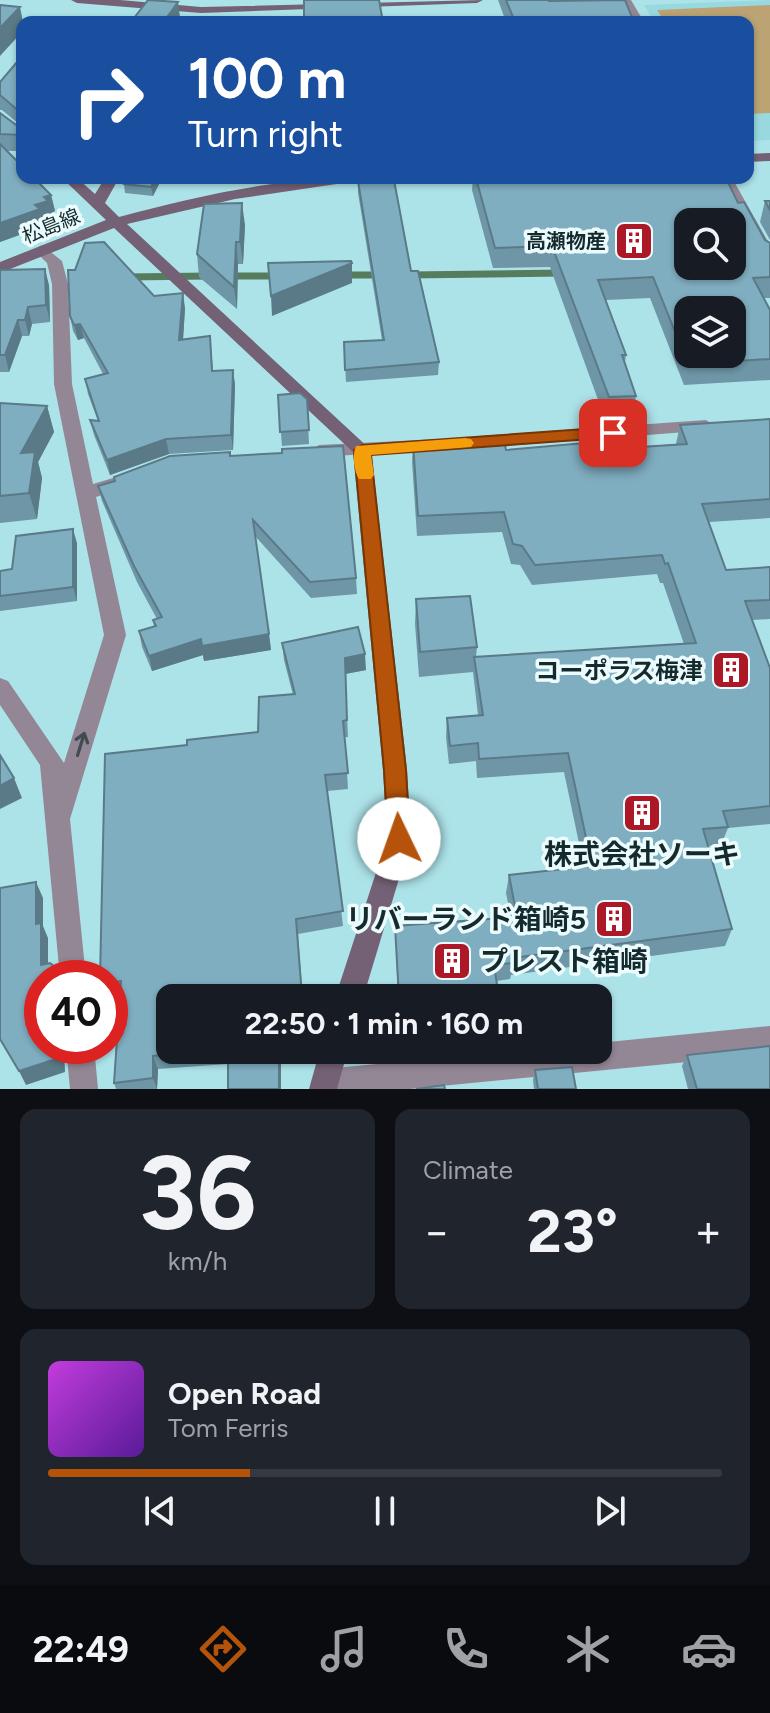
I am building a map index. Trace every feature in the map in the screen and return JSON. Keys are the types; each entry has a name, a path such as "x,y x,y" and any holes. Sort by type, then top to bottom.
{"street":[{"path":"77,0 200,11 477,0"},
{"path":"75,184 362,450 395,770 399,839 353,984"},
{"path":"97,204 109,184"},
{"name":"松島線","path":"0,268 118,221 290,184"},
{"path":"728,184 770,259"},
{"path":"42,250 54,261 60,284 63,384 115,635 58,818"},
{"path":"295,453 723,425"},
{"path":"86,494 142,473"},
{"path":"0,687 52,763 71,960"},
{"path":"330,1064 324,1086 770,1040"},
{"path":"82,1064 84,1089"}],"shaded area":[{"path":"770,0 770,140 754,141 754,16 650,16 644,5"},
{"path":"770,5 770,113 754,114 754,16 661,16 657,10"}],"building":[{"path":"148,0 178,2 168,16 136,16"},
{"path":"304,0 379,0 382,16 304,16"},
{"path":"506,0 625,0 632,16 513,16"},
{"path":"0,5 20,7 0,28"},
{"path":"16,63 16,109 0,95 0,82"},
{"path":"0,113 16,125 16,135 0,134"},
{"path":"0,144 16,160 16,184 40,184 51,195 44,197 48,201 35,205 40,209 0,223"},
{"path":"124,184 153,184 151,187"},
{"path":"358,184 395,184 411,271 418,271 439,362 345,370 344,342 384,340"},
{"path":"478,184 729,184 738,203 744,202 765,240 770,243 770,277 753,278 770,310 770,359 746,360 746,296 674,296 674,329 653,277 598,280 626,355 622,355 636,396 609,397 552,246 495,248"},
{"path":"242,203 234,287 197,254 204,204"},
{"path":"104,242 154,296 183,293 179,340 210,336 212,371 233,370 231,435 166,439 107,460 90,420 99,421 85,379 108,373 80,324 74,325 70,316 68,270 75,270 85,243"},
{"path":"268,263 352,263 271,296"},
{"path":"45,269 46,305 28,307 25,320 18,320 5,355 0,355 0,270"},
{"path":"300,393 307,399 309,430 280,432 278,395"},
{"path":"0,403 47,406 21,453 35,452 29,493 0,496"},
{"path":"770,419 770,499 702,504 726,570 770,567 770,600 745,601 770,668 770,806 723,811 728,827 703,829 732,929 513,958 513,963 494,965 497,984 398,984 395,926 517,917 509,875 592,866 568,753 479,759 478,743 450,746 447,718 483,715 474,657 696,643 668,563 665,564 662,555 535,565 522,546 513,544 504,512 418,516 413,442 504,440 506,450 596,442 592,430 619,429 625,448 687,444 680,425"},
{"path":"343,446 356,578 310,582 253,520 269,634 202,646 201,639 149,656 139,631 156,626 153,620 162,617 134,566 98,486 170,456 282,453 282,449"},
{"path":"73,529 73,587 0,596 0,571 12,569 16,536"},
{"path":"470,596 477,647 420,652 416,599"},
{"path":"358,627 365,654 345,658 347,720 343,721 348,773 325,775 343,911 296,919 301,984 156,984 153,1078 114,1083 115,1064 128,1064 128,960 100,960 105,754 187,745 187,740 258,732 259,697 295,694 282,643"},
{"path":"0,755 14,778 0,786"},
{"path":"36,882 36,924 41,923 41,960 24,960 24,1064 41,1064 19,1071 0,1039 0,888"},
{"path":"770,1046 770,1089 697,1089 687,1055"},
{"path":"228,1064 279,1064 279,1089 228,1089"},
{"path":"572,1067 576,1089 538,1089 535,1070"},
{"path":"444,1085 445,1089 416,1089"}],"waterway":[{"path":"409,275 563,273"},
{"path":"341,275 383,275"},
{"path":"125,277 211,276"},
{"path":"225,276 279,276"}],"slow traffic":[{"path":"365,475 362,450 465,443"}],"place":[{"name":"高瀬物産","path":"634,241"},
{"name":"コーポラス梅津","path":"731,670"},
{"name":"株式会社ソーキ","path":"642,813"},
{"name":"リバーランド箱崎5","path":"614,919"},
{"name":"プレスト箱崎","path":"452,961"}],"route":[{"path":"399,839 395,770 362,450 613,433"}]}
